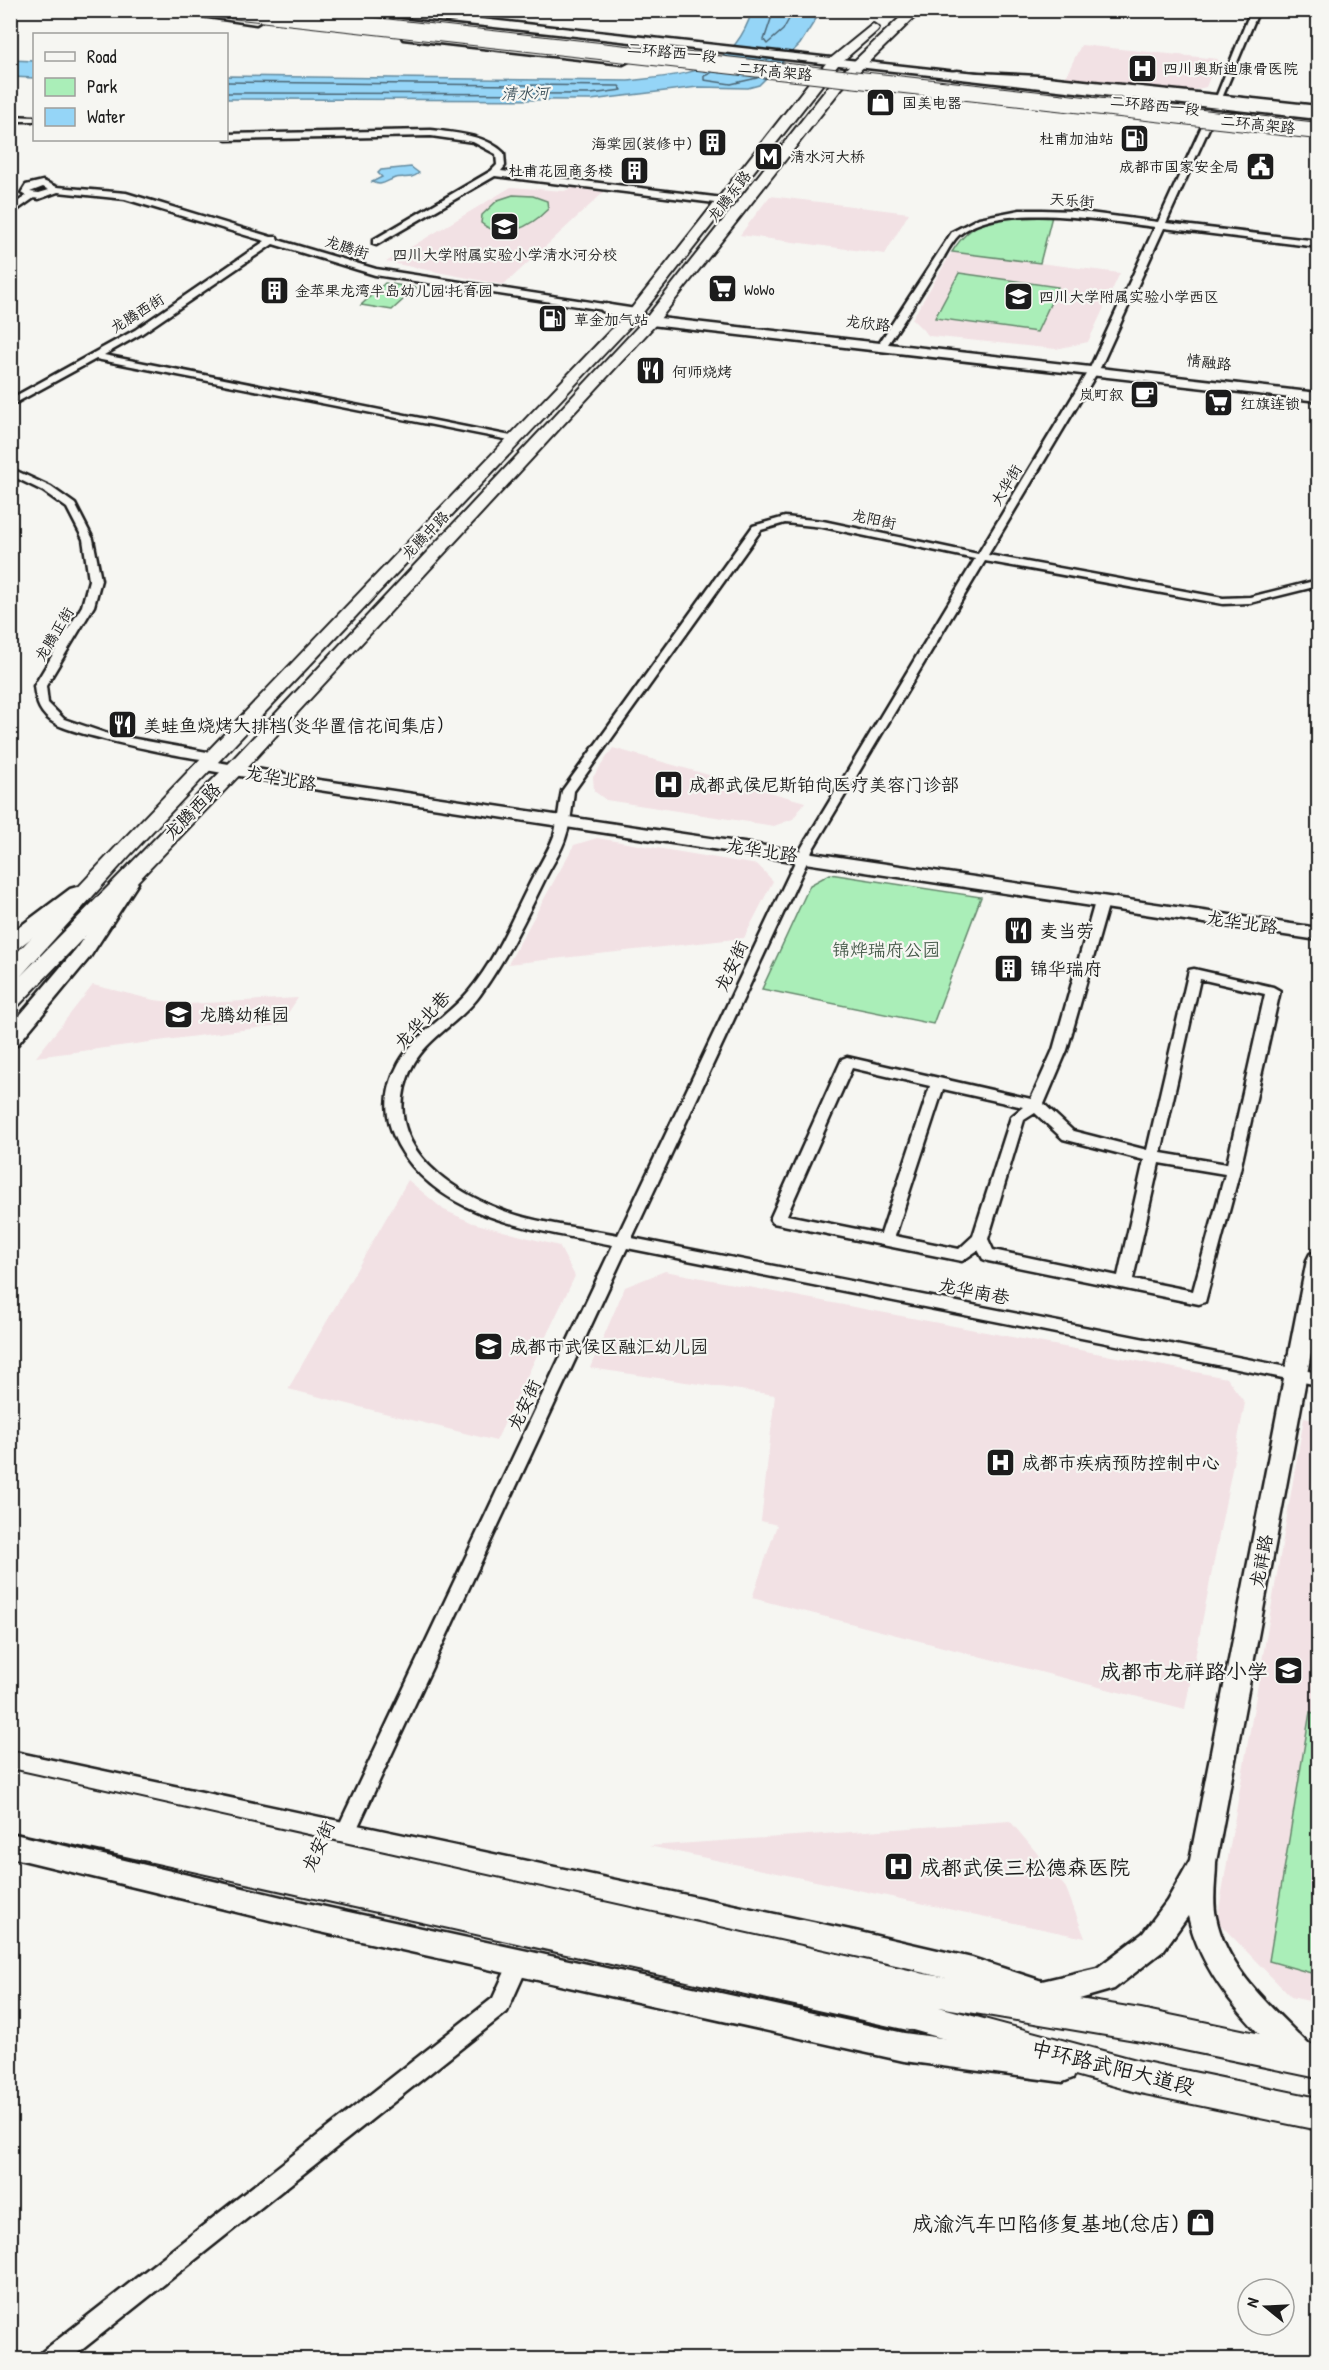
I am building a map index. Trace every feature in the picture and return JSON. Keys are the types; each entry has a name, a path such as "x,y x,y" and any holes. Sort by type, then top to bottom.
{"highway":[{"name":"二环高架路","path":"231,10 1318,131"},
{"name":"二环高架路","path":"320,10 1318,121"},
{"path":"957,75 1318,114"}],"main road":[{"name":"二环路西一段","path":"166,10 1318,138"},
{"name":"二环路西一段","path":"366,10 957,75 1038,79 1318,109"},
{"name":"龙腾东路","path":"643,317 837,85 856,64 916,10"},
{"name":"龙腾东路","path":"643,317 723,201 816,83 834,62 886,17"},
{"path":"607,308 643,317 1318,397"},
{"name":"龙欣路","path":"643,317 885,342 1094,369"},
{"name":"龙腾中路","path":"210,761 516,440 643,317"},
{"name":"龙腾中路","path":"237,765 643,317"},
{"name":"情融路","path":"1094,369 1318,391"},
{"name":"龙华北路","path":"210,761 564,814 1102,902 1318,934"},
{"name":"龙腾西路","path":"10,974 122,852 210,761"},
{"name":"龙腾西路","path":"10,1001 237,765"},
{"path":"10,945 23,932 60,908 122,852"},
{"name":"龙华北路","path":"806,852 1318,922"},
{"path":"10,1040 83,954 143,861"},
{"name":"龙祥路","path":"1203,1862 1308,1377 1318,1260"},
{"path":"10,1762 972,1971 1141,2025"},
{"path":"10,1786 911,2000"},
{"path":"10,1814 911,2000"},
{"path":"10,1845 307,1916 904,2047 1140,2077"},
{"path":"1042,1994 1104,1980 1154,1942 1177,1910 1203,1862"},
{"path":"1203,1862 1202,1917 1215,1954 1246,1998 1311,2061"},
{"name":"中环路武阳大道段","path":"911,2000 1141,2025 1311,2061"},
{"name":"中环路武阳大道段","path":"911,2000 1140,2077 1318,2114"}],"street":[{"path":"1218,98 1255,10"},
{"path":"10,118 33,119"},
{"name":"大华街","path":"806,852 979,557 1094,369 1206,126"},
{"path":"228,137 431,133 485,143 500,153 501,166 494,174 376,242"},
{"path":"29,174 33,185 25,191 31,196"},
{"path":"494,174 723,201"},
{"name":"龙腾街","path":"33,185 48,184 55,189 126,196 274,239 375,272 607,308"},
{"path":"10,212 31,196 44,196 55,189"},
{"name":"天乐街","path":"885,342 955,234 968,225 1020,213 1074,214 1318,244"},
{"name":"龙腾西街","path":"10,404 138,332 274,239"},
{"path":"95,356 516,440"},
{"name":"龙腾正街","path":"10,471 47,489 71,506 88,539 95,580 88,606 40,686 42,704 60,722 106,737 210,761"},
{"name":"龙阳街","path":"564,814 568,790 757,528 784,520 803,521 979,557 1223,601 1250,600 1318,583"},
{"name":"龙华北巷","path":"564,814 561,836 489,975 473,995 428,1036 406,1064 393,1106 399,1133 411,1155 435,1180 466,1199 503,1216 622,1242"},
{"name":"龙安街","path":"307,1916 806,852"},
{"path":"1102,902 1060,1050 1036,1105 1018,1117 980,1239 962,1255 778,1219 847,1062 1036,1105 1068,1135 1154,1156 1233,1170"},
{"path":"980,1239 988,1255 1124,1283 1199,1298 1233,1170 1274,992 1194,973 1124,1283"},
{"path":"886,1241 938,1082"},
{"name":"龙华南巷","path":"622,1242 1308,1377"},
{"path":"50,2360 500,2005 520,1961"}],"shaded area":[{"name":"四川奥斯迪康骨医院","path":"1081,45 1218,59 1206,87 1189,91 1065,78"},
{"name":"四川大学附属实验小学清水河分校","path":"511,187 564,191 572,188 604,192 504,285 386,262"},
{"path":"770,196 909,213 885,254 740,235"},
{"name":"四川大学附属实验小学西区","path":"952,252 1120,273 1088,342 1056,349 929,336 912,319"},
{"name":"成都武侯尼斯铂尚医疗美容门诊部","path":"613,748 805,802 793,819 774,826 606,800 594,791 593,777"},
{"path":"597,838 758,865 773,881 744,938 508,964 574,845"},
{"name":"龙腾幼稚园","path":"93,985 154,1000 188,1004 298,998 280,1025 36,1057"},
{"path":"408,1180 444,1210 473,1223 559,1246 575,1276 496,1441 288,1389"},
{"name":"成都市疾病预防控制中心","path":"665,1271 1227,1378 1245,1403 1185,1709 752,1598 777,1525 761,1521 775,1395 590,1368 625,1287"},
{"name":"成都市龙祥路小学","path":"1304,1418 1318,1421 1318,2003 1291,1997 1217,1921"},
{"name":"成都武侯三松德森医院","path":"1010,1821 1066,1888 1085,1938 649,1846"}],"green space":[{"path":"513,195 533,196 547,201 548,209 534,221 517,230 499,231 490,229 481,223 482,215 498,200"},
{"path":"1031,215 1052,216 1040,263 952,252 976,226 995,219"},
{"path":"959,273 1058,287 1037,332 935,318"},
{"path":"385,283 416,288 392,310 361,305"},
{"name":"锦烨瑞府公园","path":"830,874 981,897 933,1024 762,989 810,885"},
{"path":"1310,1712 1318,1714 1318,1975 1269,1961"}],"water":[{"name":"清水河","path":"752,11 821,11 800,44 759,85 748,88 698,87 591,100 228,99 228,76 628,81 669,76 687,73 719,59 732,48 743,32"},
{"path":"11,60 33,61 33,78 11,77"},
{"path":"411,167 419,173 410,177 395,178 381,184 372,182 382,177 378,173 381,170"}],"place":[{"name":"四川奥斯迪康骨医院","path":"1142,68"},
{"name":"国美电器","path":"881,102"},
{"name":"杜甫加油站","path":"1135,138"},
{"name":"海棠园(装修中)","path":"713,143"},
{"name":"清水河大桥","path":"769,156"},
{"name":"成都市国家安全局","path":"1260,166"},
{"name":"杜甫花园商务楼","path":"634,170"},
{"name":"四川大学附属实验小学清水河分校","path":"505,227"},
{"name":"WoWo","path":"723,289"},
{"name":"金苹果龙湾半岛幼儿园·托育园","path":"274,290"},
{"name":"四川大学附属实验小学西区","path":"1018,296"},
{"name":"草金加气站","path":"553,319"},
{"name":"何师烧烤","path":"651,371"},
{"name":"岚町叙","path":"1145,394"},
{"name":"红旗连锁","path":"1219,403"},
{"name":"美蛙鱼烧烤大排档(炎华置信花间集店)","path":"122,725"},
{"name":"成都武侯尼斯铂尚医疗美容门诊部","path":"668,784"},
{"name":"麦当劳","path":"1019,930"},
{"name":"锦华瑞府","path":"1009,968"},
{"name":"龙腾幼稚园","path":"178,1014"},
{"name":"成都市武侯区融汇幼儿园","path":"489,1346"},
{"name":"成都市疾病预防控制中心","path":"1001,1462"},
{"name":"成都市龙祥路小学","path":"1289,1671"},
{"name":"成都武侯三松德森医院","path":"899,1867"},
{"name":"成渝汽车凹陷修复基地(总店)","path":"1200,2223"}]}
